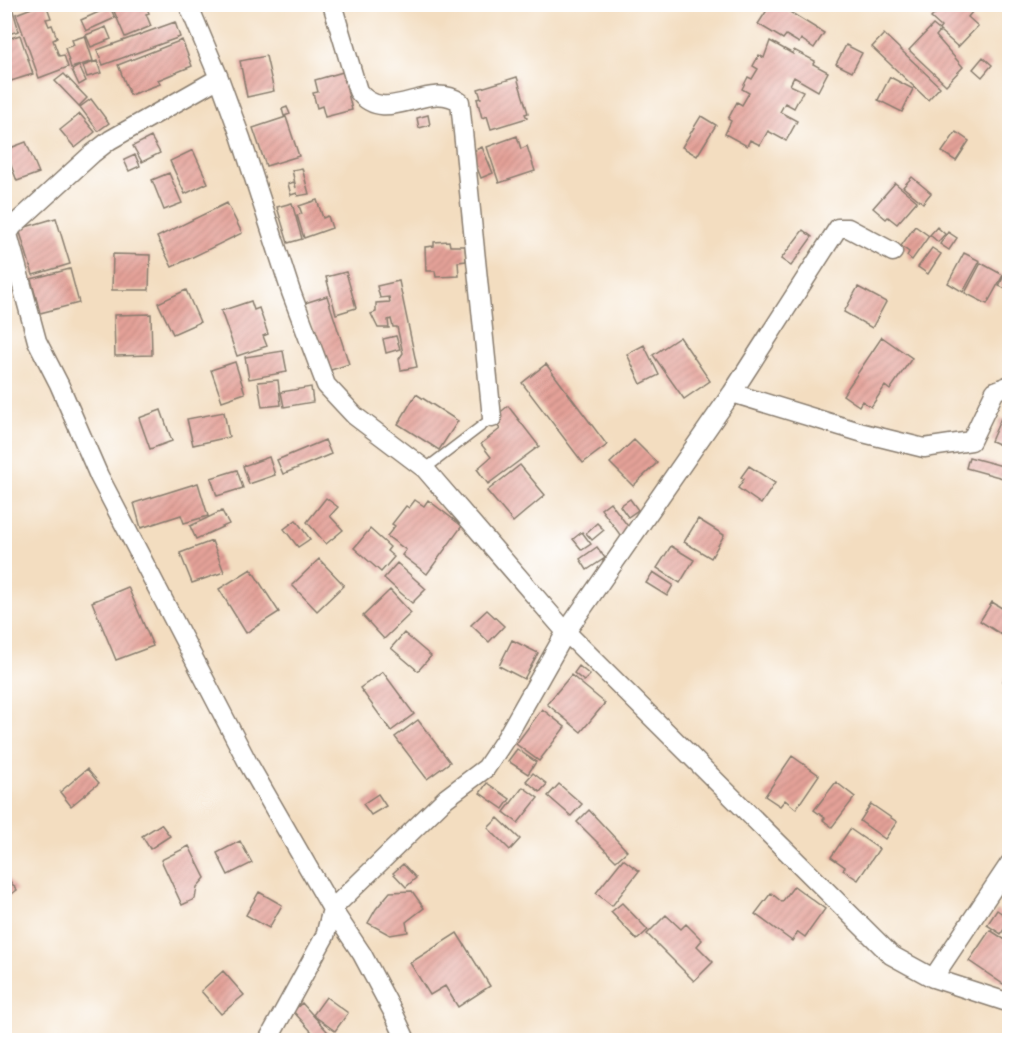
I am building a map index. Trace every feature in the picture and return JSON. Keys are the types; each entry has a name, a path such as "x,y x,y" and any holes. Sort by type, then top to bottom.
{"street":[{"path":"188,4 242,138 291,292 326,385 355,416 425,469 566,632 891,955 933,978 1010,1003"},
{"path":"332,4 357,91 364,99 373,104 386,106 441,94 452,96 460,102 492,418"},
{"path":"219,78 110,140 13,226 8,234 37,341 59,384 99,476 248,763 332,909 362,954 406,1041"},
{"path":"268,1041 325,936 332,909 446,798 486,768 506,738 566,632 732,393 838,228 848,228 893,252"},
{"path":"732,393 863,433 924,448 971,441 995,391 1010,385"},
{"path":"933,978 1010,863"}],"lane":[{"path":"425,469 492,418"}],"building":[{"path":"4,4 11,4 19,31 4,35"},
{"path":"46,4 51,18 46,19 49,26 52,25 57,38 53,40 59,56 64,55 68,67 39,78 16,14"},
{"path":"111,4 145,4 151,26 125,37"},
{"path":"771,4 777,4 824,33 814,48 801,39 799,43 786,35 783,39 758,24"},
{"path":"959,4 964,4 972,12 968,17 978,26 958,47 940,31 936,36 963,67 946,85 909,50 933,25 939,30 941,27 931,18 943,5 957,7"},
{"path":"110,7 115,18 86,31 81,20"},
{"path":"175,22 180,37 103,65 97,50"},
{"path":"106,27 111,39 91,47 86,35"},
{"path":"884,34 940,87 928,100 872,47"},
{"path":"20,35 33,74 11,81 4,61 4,40"},
{"path":"85,36 93,61 71,68 65,48 74,45 72,40"},
{"path":"182,40 192,66 158,80 160,84 130,95 118,65"},
{"path":"770,41 793,54 794,50 815,61 813,64 828,72 818,91 794,77 790,85 803,91 794,108 785,103 780,112 797,121 786,141 768,131 760,145 750,140 747,146 725,134 731,121 728,119 737,102 742,105 749,93 742,89 748,77 752,79 758,69 753,66 759,55 764,58"},
{"path":"846,45 862,53 852,72 836,64"},
{"path":"266,56 274,91 247,97 240,61"},
{"path":"983,57 992,65 982,77 973,69"},
{"path":"97,61 101,73 87,77 83,66"},
{"path":"79,66 86,81 79,85 72,70"},
{"path":"343,72 352,110 325,117 322,106 317,108 313,93 318,92 315,80"},
{"path":"64,74 87,98 79,106 55,81"},
{"path":"517,77 528,113 525,114 527,118 491,129 487,116 482,118 477,99 481,98 478,89"},
{"path":"890,77 913,89 902,112 878,100"},
{"path":"91,99 109,123 98,131 80,107"},
{"path":"287,107 290,114 284,116 282,109"},
{"path":"80,114 95,132 75,148 60,130"},
{"path":"428,115 430,125 419,128 417,118"},
{"path":"701,116 716,125 697,156 682,147"},
{"path":"286,117 299,156 266,166 253,128"},
{"path":"956,132 969,141 956,161 942,152"},
{"path":"517,136 521,149 527,146 535,171 499,183 487,147"},
{"path":"151,137 160,153 142,162 133,146"},
{"path":"26,142 39,173 17,181 5,150"},
{"path":"482,147 493,173 481,178 471,152"},
{"path":"193,150 208,183 185,194 170,161"},
{"path":"135,155 140,166 129,171 124,160"},
{"path":"302,168 309,194 291,195 288,184 294,182 296,188 292,170"},
{"path":"169,173 182,203 164,210 152,180"},
{"path":"912,177 931,193 923,203 903,187"},
{"path":"895,183 917,201 897,224 888,217 886,219 873,208"},
{"path":"317,200 323,218 328,216 332,228 304,238 297,215 302,214 299,206"},
{"path":"227,203 242,233 172,267 157,237"},
{"path":"292,203 302,239 288,243 277,207"},
{"path":"56,218 70,264 33,275 19,229"},
{"path":"915,226 929,236 912,260 907,256 909,252 901,246"},
{"path":"937,227 945,234 938,242 930,235"},
{"path":"803,230 812,237 791,266 781,259"},
{"path":"948,232 957,238 949,250 940,244"},
{"path":"449,241 450,246 465,246 466,261 458,262 459,276 436,277 435,271 426,271 425,247 434,246 434,242"},
{"path":"932,248 941,254 928,274 918,267"},
{"path":"964,253 980,261 963,292 948,283"},
{"path":"113,254 150,255 149,290 112,290"},
{"path":"981,263 1003,275 987,304 965,293"},
{"path":"70,269 79,303 40,313 31,279"},
{"path":"1007,270 1010,272 1010,291 999,286"},
{"path":"346,272 356,308 336,314 326,277"},
{"path":"399,281 417,367 401,370 399,359 403,353 397,327 393,327 391,319 388,320 389,328 378,328 371,314 376,312 376,303 390,302 389,297 380,298 377,286"},
{"path":"858,287 886,302 872,328 844,312"},
{"path":"186,290 200,322 173,334 158,303"},
{"path":"327,296 349,364 328,371 305,303"},
{"path":"251,301 254,310 259,308 268,334 263,336 267,346 237,356 221,311"},
{"path":"151,314 152,355 115,356 114,315"},
{"path":"396,336 400,349 386,353 383,339"},
{"path":"680,337 710,381 684,399 653,355"},
{"path":"882,337 912,358 890,390 885,386 871,407 862,401 859,406 843,395"},
{"path":"644,345 659,375 641,384 627,354"},
{"path":"283,351 287,372 249,379 245,357"},
{"path":"235,362 245,393 222,401 211,370"},
{"path":"546,364 607,445 583,463 522,383"},
{"path":"278,380 281,405 262,407 258,382"},
{"path":"311,387 313,402 284,407 281,392"},
{"path":"416,394 458,421 439,450 398,424"},
{"path":"508,406 539,446 488,484 477,469 491,457 481,444 500,429 492,419"},
{"path":"161,410 172,441 150,449 139,418"},
{"path":"224,412 229,437 193,445 187,419"},
{"path":"1001,418 1010,422 1010,449 991,441"},
{"path":"325,440 331,454 283,474 277,460"},
{"path":"634,440 657,463 633,486 610,463"},
{"path":"269,457 275,475 249,484 243,466"},
{"path":"969,457 1010,468 1010,480 966,468"},
{"path":"520,465 545,495 513,522 487,491"},
{"path":"749,466 775,483 761,504 738,488 744,479 741,477"},
{"path":"237,470 243,488 217,496 211,478"},
{"path":"198,483 208,516 184,523 181,515 141,528 134,503"},
{"path":"326,498 338,507 330,516 343,530 326,544 307,522"},
{"path":"630,499 638,510 628,517 620,506"},
{"path":"415,500 424,506 428,500 462,526 427,574 402,555 406,550 387,536 395,526 392,524 406,506 409,508"},
{"path":"610,502 630,529 621,536 601,509"},
{"path":"222,511 229,524 196,539 190,526"},
{"path":"698,519 724,535 711,558 684,542"},
{"path":"296,520 310,539 298,547 284,529"},
{"path":"597,523 604,530 592,540 586,533"},
{"path":"370,529 390,547 387,551 394,557 381,572 354,548"},
{"path":"582,532 591,544 582,550 573,539"},
{"path":"212,541 224,572 192,583 180,553"},
{"path":"671,546 694,560 680,583 657,568"},
{"path":"597,547 605,558 587,570 580,559"},
{"path":"319,559 344,585 317,611 292,585"},
{"path":"397,563 426,589 412,603 384,578"},
{"path":"251,569 279,612 246,633 219,589"},
{"path":"653,572 673,585 667,596 646,583"},
{"path":"128,587 153,646 116,660 92,602"},
{"path":"390,590 411,613 384,639 363,616"},
{"path":"992,602 1010,613 1010,623 1002,635 980,621"},
{"path":"487,610 504,626 489,642 471,625"},
{"path":"404,633 431,656 418,671 391,648"},
{"path":"512,640 538,653 524,679 499,666"},
{"path":"579,666 590,675 584,681 574,673"},
{"path":"1010,670 1010,686 1003,681"},
{"path":"383,672 414,714 391,731 360,688"},
{"path":"571,675 605,703 581,732 547,704"},
{"path":"542,709 565,727 539,761 516,744"},
{"path":"418,720 450,762 427,779 395,737"},
{"path":"517,749 536,762 528,774 508,761"},
{"path":"792,756 819,775 796,809 785,800 780,806 765,796"},
{"path":"87,769 99,783 71,806 60,792"},
{"path":"533,773 547,784 540,792 526,781"},
{"path":"836,782 855,797 832,827 814,810"},
{"path":"487,783 510,799 503,809 480,793"},
{"path":"559,784 582,804 571,816 548,796"},
{"path":"523,787 538,798 518,823 504,812"},
{"path":"378,794 386,806 371,815 363,804"},
{"path":"871,804 897,822 885,839 860,821"},
{"path":"589,810 627,851 616,861 577,822"},
{"path":"498,818 520,839 510,850 488,828"},
{"path":"161,824 170,836 150,849 142,836"},
{"path":"850,829 879,849 858,880 843,870 845,867 831,857"},
{"path":"240,841 252,863 228,875 217,853"},
{"path":"189,846 205,878 197,887 195,899 182,905 161,860"},
{"path":"623,859 639,871 612,906 596,893"},
{"path":"403,864 416,878 406,887 393,873"},
{"path":"4,874 17,890 4,900"},
{"path":"794,886 825,909 805,937 798,932 792,941 755,914 771,893 782,902"},
{"path":"412,891 424,908 406,922 408,932 390,935 368,923 390,892"},
{"path":"259,892 282,905 269,928 246,915"},
{"path":"622,903 648,930 637,940 611,912"},
{"path":"997,910 1010,919 1010,933 1004,929 1001,934 987,925"},
{"path":"666,915 681,929 686,924 702,940 697,946 713,962 694,981 647,934"},
{"path":"990,930 1010,943 1010,975 1003,984 969,961"},
{"path":"457,933 490,986 458,1007 445,986 430,995 410,963"},
{"path":"223,971 244,995 221,1014 201,991"},
{"path":"326,997 348,1013 335,1031 313,1015"},
{"path":"302,1003 335,1040 319,1040 293,1011"}]}
